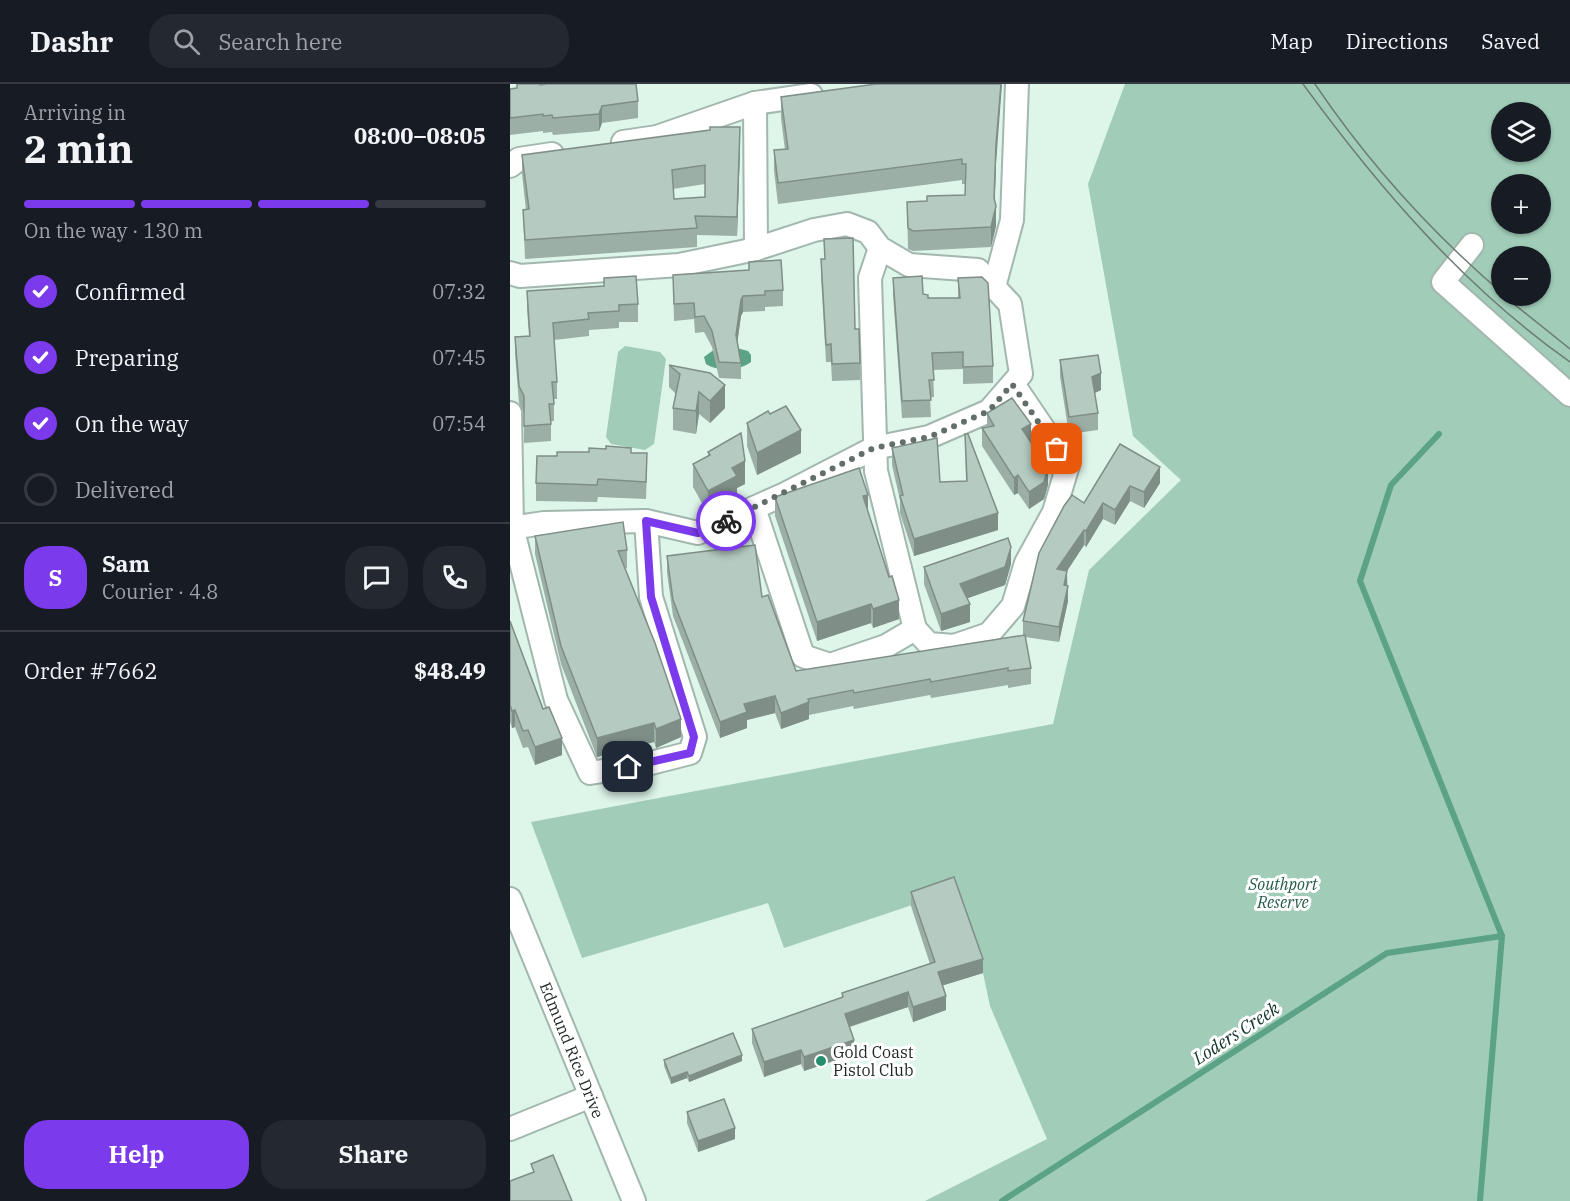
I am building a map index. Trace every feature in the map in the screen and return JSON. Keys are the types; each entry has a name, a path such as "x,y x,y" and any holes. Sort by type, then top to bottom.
{"street":[{"path":"994,287 1012,220 1017,84"},
{"path":"599,146 657,137 755,103 835,91"},
{"path":"755,103 756,249"},
{"path":"510,166 519,159 576,150"},
{"path":"510,273 520,276 679,265 756,249 814,230 847,224 868,232 880,248 909,265 978,270 1010,304 1022,374 989,411 929,437 874,448 754,508 698,533 646,521 544,523 511,527"},
{"path":"1472,245 1443,282 1570,395"},
{"path":"880,248 870,278 876,471 915,629 929,644 954,646 989,634 1013,606 1026,563 1054,512 1068,465 1012,384"},
{"path":"510,413 511,527 556,700 590,773 647,764 690,753 694,737 651,597 646,521"},
{"path":"754,508 803,656 830,665 886,646 915,629"},
{"name":"Edmund Rice Drive","path":"510,899 634,1201"},
{"path":"510,1129 591,1096"}],"green space":[{"name":"Southport Reserve","path":"1125,84 1570,84 1570,1201 925,1201 1047,1139 990,1006 983,973 954,891 784,948 768,903 582,958 531,822 1053,724 1089,570 1181,480 1133,436 1088,184"},
{"path":"625,346 660,352 666,359 654,444 645,450 611,444 606,437 618,352"}],"shaded area":[{"path":"733,347 748,351 751,355 751,362 741,367 728,369 711,367 706,364 704,357 715,349"}],"building":[{"path":"517,84 636,84 638,101 602,106 599,114 553,118 552,115 543,116 543,114 510,118 510,89 517,88"},
{"path":"876,84 1001,84 996,144 994,198 996,206 991,227 913,231 908,228 907,202 927,201 927,196 965,195 966,164 962,164 962,159 778,183 774,150 788,149 781,97"},
{"path":"710,127 740,127 737,217 695,216 697,228 525,240 523,210 529,209 522,155 710,130","holes":["705,165 705,197 674,199 672,170"]},
{"path":"853,238 855,329 859,329 860,363 832,364 831,344 826,345 821,259 825,259 824,239"},
{"path":"781,260 783,290 765,291 765,295 743,296 741,300 736,335 741,363 719,362 712,331 704,316 695,317 694,303 674,304 673,275 749,270 749,262"},
{"path":"636,276 638,304 619,305 619,311 588,313 589,319 553,323 557,382 552,382 554,404 549,404 551,424 524,426 524,396 519,386 515,337 530,336 527,291 604,286 604,278"},
{"path":"922,276 923,294 928,295 928,298 960,298 958,278 982,277 988,283 993,366 963,367 963,352 932,353 934,380 929,380 931,400 902,401 893,278"},
{"path":"1098,355 1101,373 1092,377 1098,413 1069,417 1060,360"},
{"path":"669,365 710,373 725,385 710,401 699,392 696,411 673,408 680,374"},
{"path":"1012,398 1031,424 1022,429 1048,468 1044,482 1029,492 1018,475 1014,478 982,428 994,426 987,413"},
{"path":"786,406 801,430 757,453 747,423 768,411 770,414"},
{"path":"741,433 745,461 732,468 737,476 708,491 693,464 710,455 708,452"},
{"path":"965,434 968,434 998,513 914,539 900,496 903,495 892,448 937,438 940,482 967,481"},
{"path":"1120,444 1160,467 1144,492 1130,486 1115,510 1103,503 1086,531 1084,530 1057,569 1067,571 1064,585 1068,586 1059,627 1023,621 1039,553 1064,506 1072,495 1084,503"},
{"path":"606,446 631,448 631,453 647,453 646,482 598,479 597,485 536,483 537,456 557,456 557,452 589,452 589,448 606,449"},
{"path":"859,468 868,495 863,496 889,577 892,576 899,600 873,609 871,604 817,622 775,497"},
{"path":"623,522 627,550 618,551 655,643 681,719 656,729 654,723 597,738 561,646 535,536"},
{"path":"1008,538 1011,547 1005,567 960,584 970,604 941,614 924,567"},
{"path":"755,545 762,597 768,595 796,671 1025,635 1031,668 1008,671 1008,668 931,682 930,679 854,693 853,690 808,699 809,702 781,713 775,696 744,704 747,712 720,722 673,600 667,556"},
{"path":"510,621 543,709 549,707 562,738 535,747 528,730 523,731 515,710 512,711 510,705"},
{"path":"954,877 983,959 938,972 946,996 913,1007 908,992 845,1014 854,1040 804,1057 801,1050 764,1062 752,1029 843,997 842,993 935,962 911,892"},
{"path":"733,1033 742,1055 689,1076 687,1072 671,1078 664,1060"},
{"path":"724,1099 735,1128 698,1141 687,1112"},
{"path":"553,1155 572,1201 510,1201 510,1181 534,1172 531,1164"}],"waterway":[{"name":"Loders Creek","path":"1439,434 1391,485 1360,581 1502,936 1480,1201"},
{"name":"Loders Creek","path":"1002,1201 1387,953 1502,936"}],"tram line":[{"path":"1303,84 1362,161 1425,234 1494,302 1570,362"},
{"path":"1315,84 1378,168 1425,220 1491,283"},
{"path":"1516,306 1570,349"}],"way so far":[{"path":"726,521 785,494 874,448 929,437 989,411 1012,384 1057,449"}],"place":[{"name":"Gold Coast Pistol Club","path":"821,1061"}],"route":[{"path":"628,767 690,753 694,737 651,597 646,521 698,533 726,521"}]}
